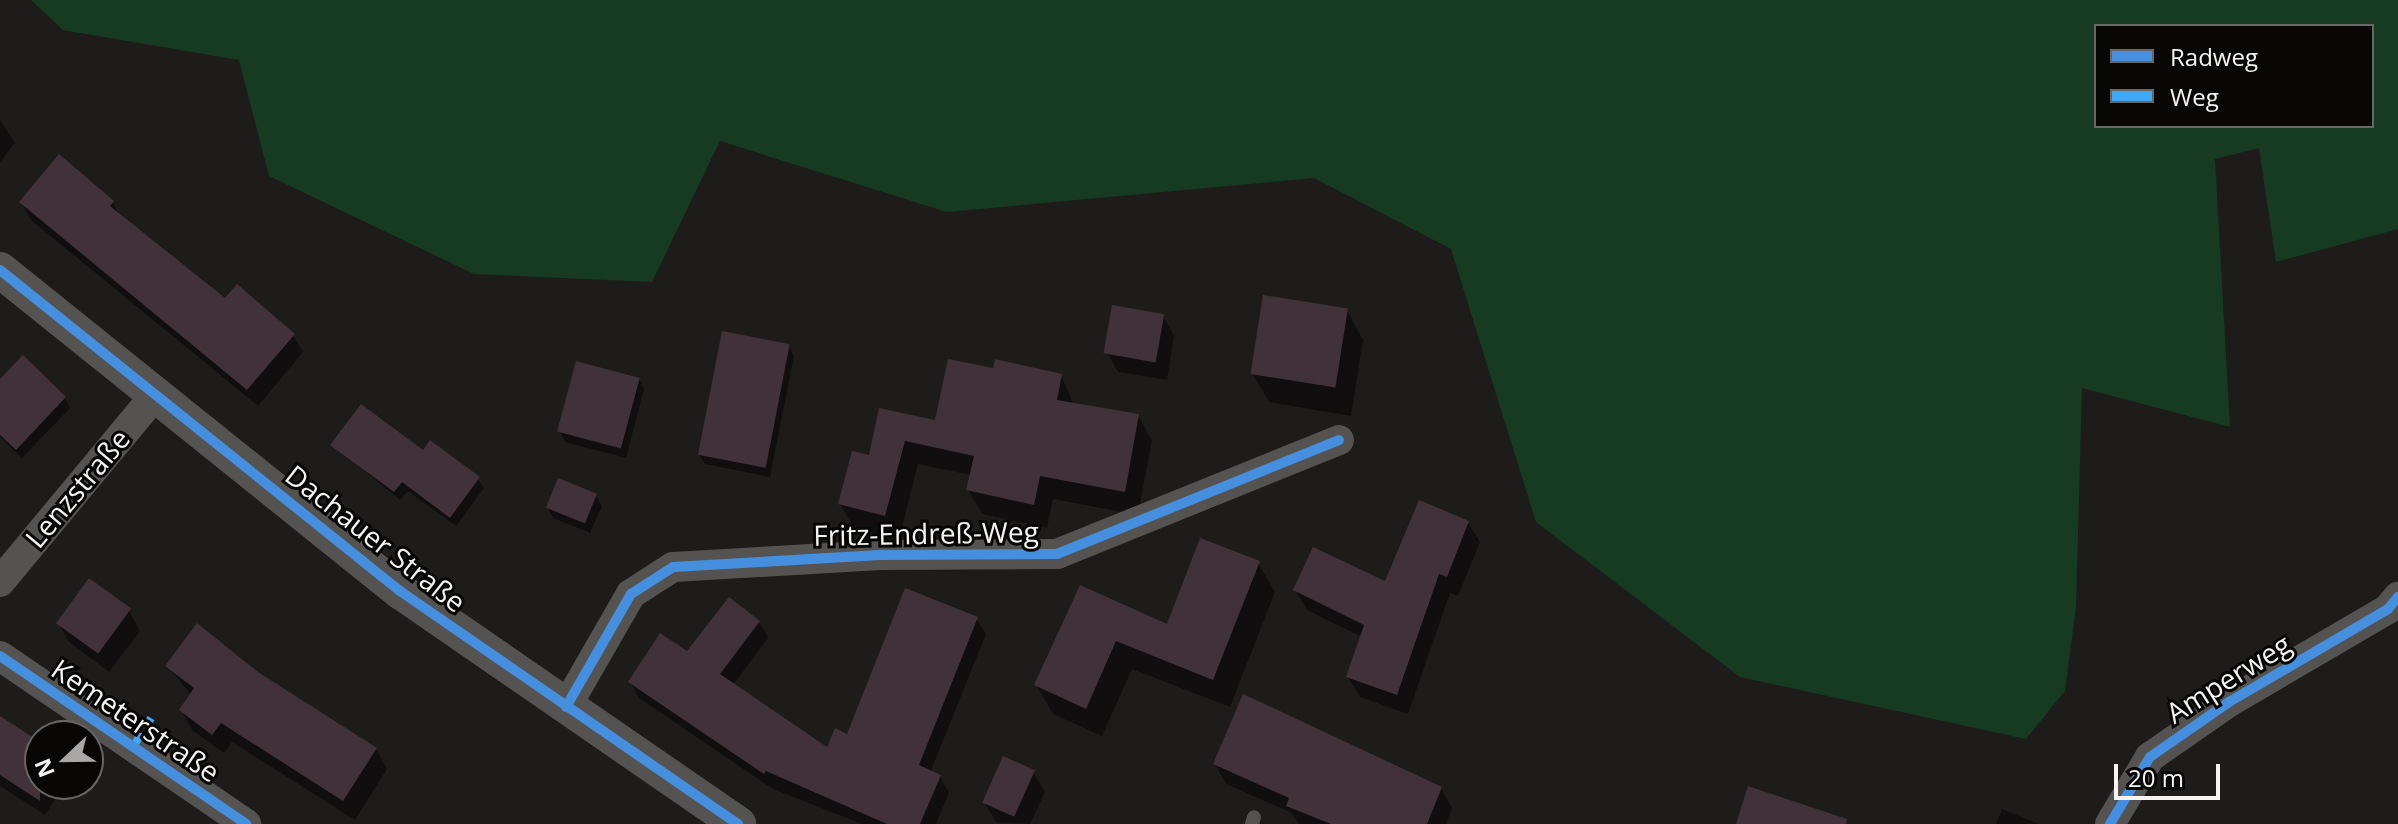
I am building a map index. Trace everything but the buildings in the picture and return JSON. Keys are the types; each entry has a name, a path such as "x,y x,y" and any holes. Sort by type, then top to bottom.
{"street":[{"name":"Dachauer Straße","path":"0,270 400,591 738,824"},
{"name":"Lenzstraße","path":"0,582 155,395"},
{"name":"Fritz-Endreß-Weg","path":"566,707 631,594 673,567 880,555 1057,554 1339,440"},
{"name":"Amperweg","path":"2110,824 2150,757 2229,702 2388,609 2398,597"},
{"name":"Kemeterstraße","path":"0,656 246,824"}],"green space":[{"path":"31,0 2398,0 2398,229 2276,262 2259,148 2215,159 2230,427 2082,388 2076,607 2065,691 2026,739 1740,677 1536,522 1451,249 1314,178 947,212 720,141 652,282 474,274 269,176 239,60 63,30"}],"marked path":[{"path":"133,747 151,718"}],"cycle path":[{"path":"0,270 400,591 738,824"},
{"path":"566,707 631,594 673,567 880,555 1057,554 1339,440"},
{"path":"2110,824 2150,757 2229,702 2388,609 2398,597"},
{"path":"0,656 246,824"}]}
